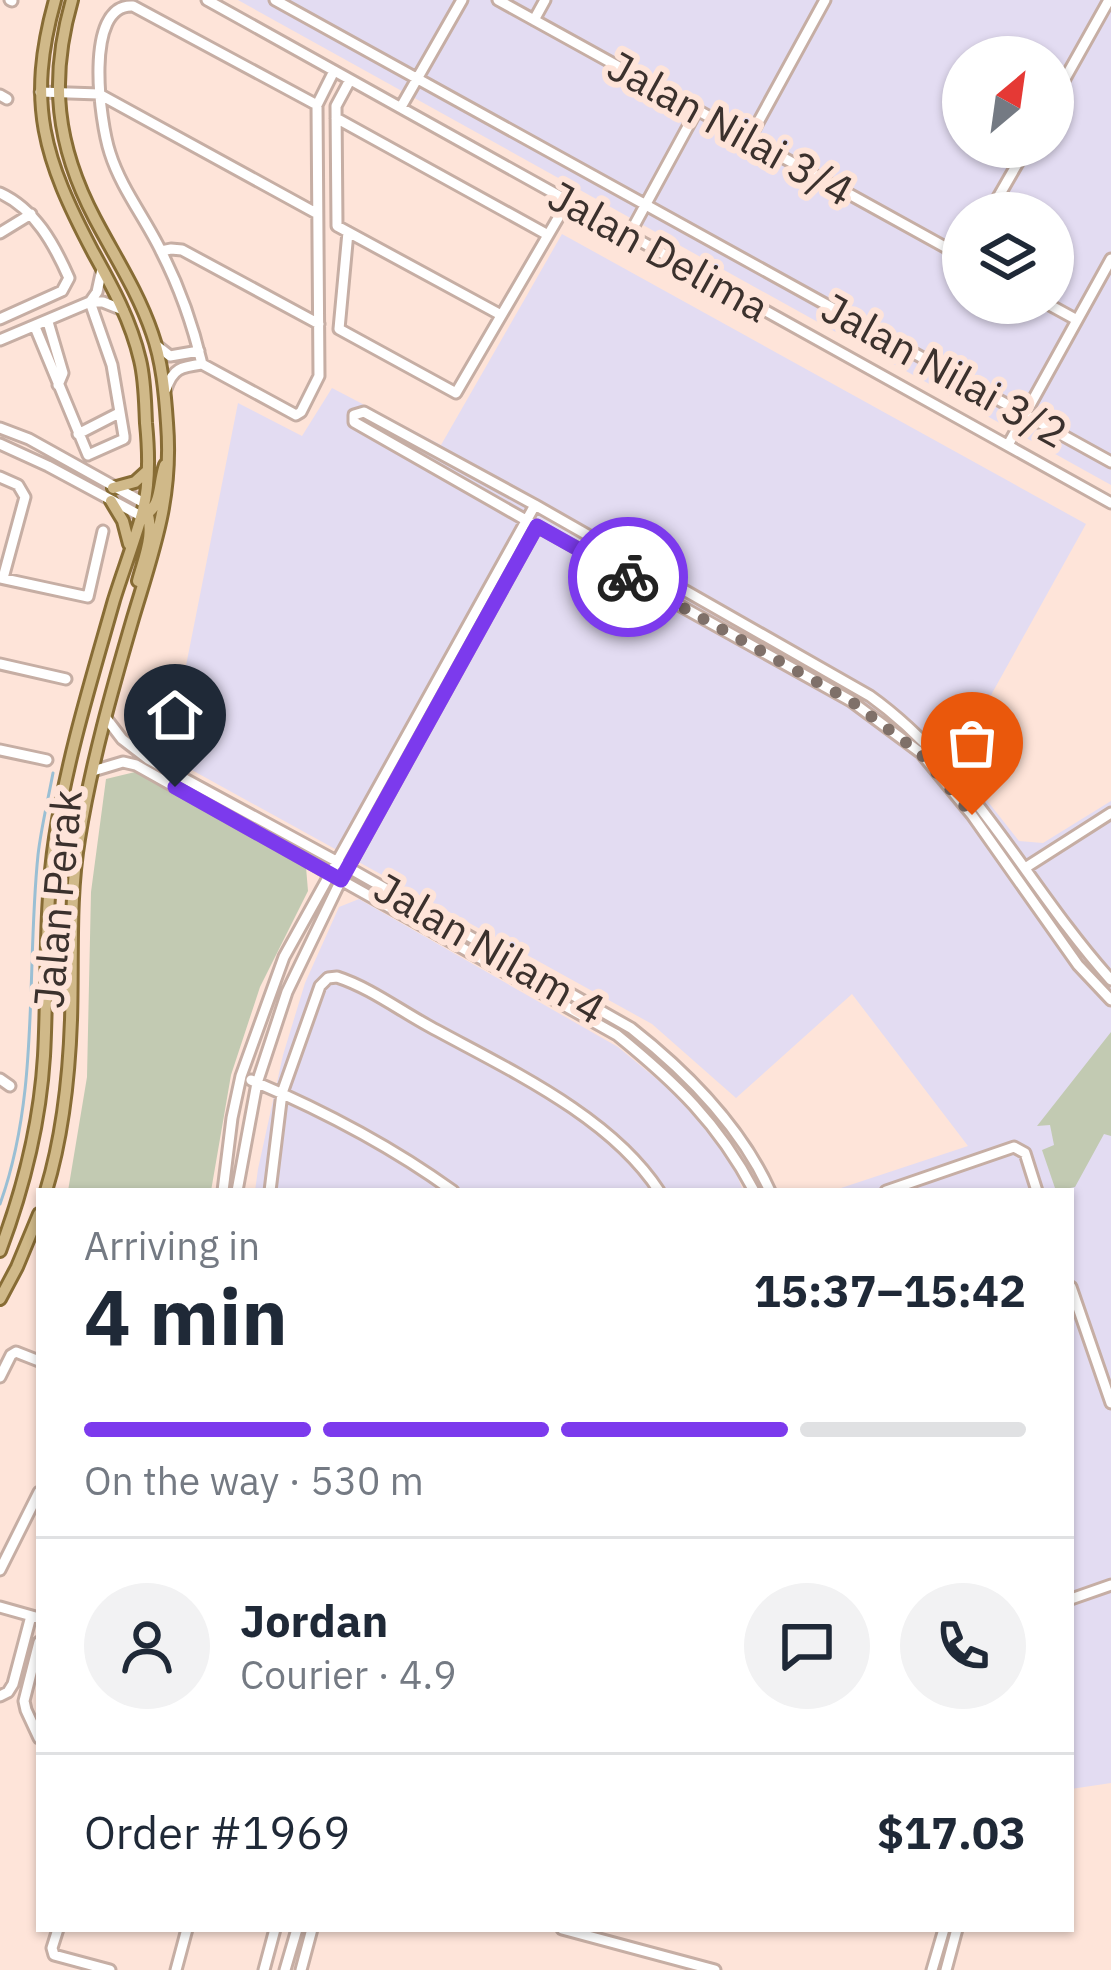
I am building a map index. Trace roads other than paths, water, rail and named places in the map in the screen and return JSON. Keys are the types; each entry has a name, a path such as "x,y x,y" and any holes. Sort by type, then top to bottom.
{"main road":[{"name":"Jalan Perak","path":"0,1251 39,1104 55,838 87,694 129,547 144,511 148,471 141,362 123,310 58,182 44,130 40,92 45,36 55,0"},
{"name":"Jalan Perak","path":"47,1188 65,1100 79,842 106,718 168,487 164,392 156,345 141,303 75,175 61,126 62,38 72,0"},
{"path":"134,614 152,522 144,511 157,503 168,456"},
{"path":"129,547 112,494 148,471"},
{"path":"0,1299 36,1221"}],"street":[{"name":"Jalan Delima","path":"207,0 1111,503"},
{"name":"Jalan Nilai 3/2","path":"275,0 1111,462"},
{"path":"400,107 462,0"},
{"name":"Jalan Nilai 3/4","path":"498,0 942,245"},
{"path":"534,20 545,0"},
{"path":"749,139 825,0"},
{"path":"1074,62 1109,0"},
{"path":"202,364 183,302 117,172 104,129 99,94 101,40 111,14 124,5 133,6 316,105"},
{"path":"164,392 173,372 202,364 299,414 319,376 316,105 334,71"},
{"path":"350,80 336,105 337,226 501,315"},
{"path":"40,92 99,94 316,213"},
{"path":"629,235 697,110"},
{"path":"336,118 548,235"},
{"path":"0,193 31,214 69,278 62,291 0,319"},
{"path":"348,232 339,329 456,393 568,200"},
{"path":"0,233 31,214"},
{"path":"161,251 182,250 319,324"},
{"path":"1008,446 1111,259"},
{"path":"90,302 103,269"},
{"path":"35,327 88,455 124,439 112,365 90,302"},
{"path":"0,340 90,302 123,310"},
{"path":"48,322 63,373 58,385"},
{"path":"156,345 170,356 199,351"},
{"path":"78,434 119,412"},
{"path":"1111,980 1021,871 928,745 870,696 364,412 354,415 354,422 878,719 920,753 1021,871 1078,965 1111,1000"},
{"path":"0,428 29,439 112,494"},
{"path":"0,444 144,511"},
{"path":"0,477 18,484 25,497 2,578 88,597 103,531"},
{"path":"223,1188 241,1076 284,957 540,508"},
{"path":"238,1188 257,1083 287,992 341,880 531,523"},
{"path":"0,664 66,679"},
{"name":"Jalan Nilam 4","path":"106,718 122,739 148,759 631,1028 713,1103 768,1188"},
{"path":"0,750 47,760"},
{"name":"Jalan Nilam 4","path":"93,771 123,762 136,765 617,1035 673,1081 734,1152 752,1188"},
{"path":"1021,871 1111,813"},
{"path":"270,1188 282,1093 320,986 337,976 586,1117 634,1159 656,1188"},
{"path":"241,1076 313,1106 449,1188"},
{"path":"895,1188 1014,1147 1025,1153 1036,1188"},
{"path":"1074,1296 1111,1403"},
{"path":"0,1377 16,1352 36,1360"},
{"path":"0,1570 34,1515"},
{"path":"1074,1598 1111,1585"},
{"path":"0,1607 35,1617 13,1684 0,1696"},
{"path":"36,1654 24,1701 36,1732"},
{"path":"57,1932 54,1955 110,1970"},
{"path":"176,1970 186,1932"},
{"path":"264,1970 274,1932"},
{"path":"285,1970 295,1932"},
{"path":"289,1954 303,1964 311,1932"},
{"path":"573,1932 716,1970"},
{"path":"932,1970 943,1932"},
{"path":"946,1970 956,1932"}],"waterway":[{"path":"0,1204 21,1119 38,855 53,773"}]}
